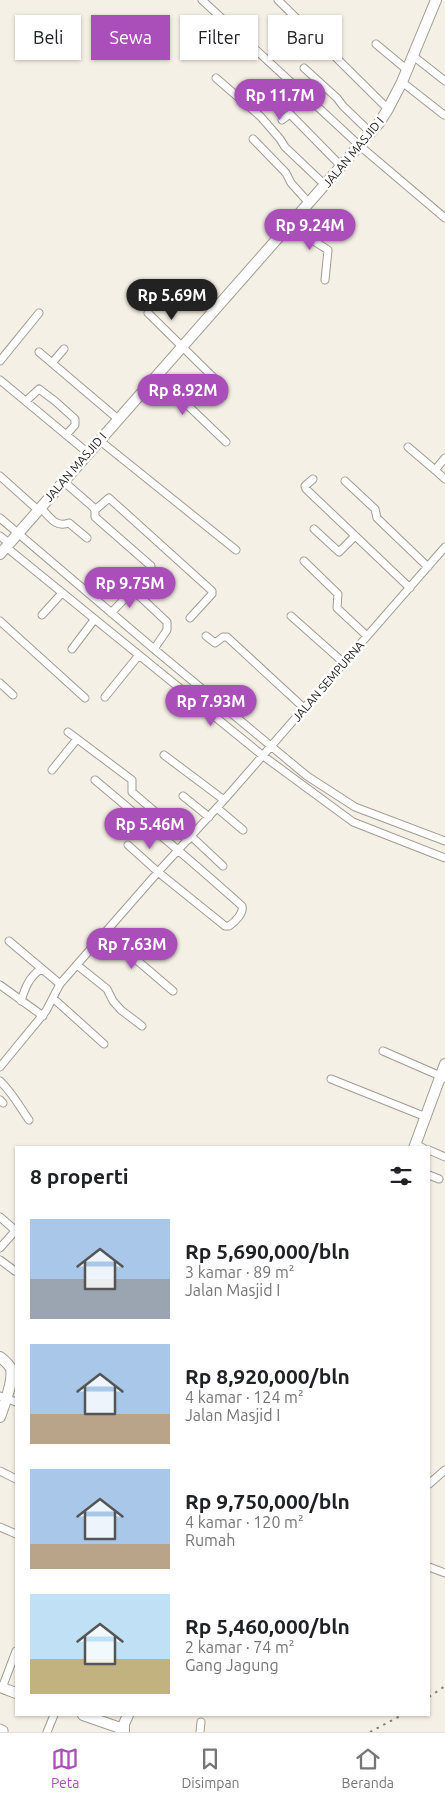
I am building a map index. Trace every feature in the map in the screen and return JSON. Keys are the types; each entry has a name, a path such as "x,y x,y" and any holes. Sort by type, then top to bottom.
{"main road":[{"name":"JALAN MASJID I","path":"10,542 371,133 388,109 402,82 436,0"},
{"path":"418,1146 426,1117 443,1077 445,1064"},
{"path":"0,1357 14,1369 8,1399 0,1417"},
{"path":"1,1688 15,1693"},
{"path":"86,1716 124,1730 128,1716"}],"street":[{"path":"202,0 360,146 445,218"},
{"path":"278,0 388,109"},
{"path":"376,44 406,69"},
{"path":"412,55 445,81"},
{"path":"304,68 371,133"},
{"path":"216,78 261,117 285,147 325,185"},
{"path":"402,82 444,115"},
{"path":"282,120 290,114 342,167"},
{"path":"253,139 286,173 291,183 309,203"},
{"path":"290,225 328,250 325,280"},
{"path":"0,361 39,313"},
{"path":"148,313 213,377 217,389 223,396"},
{"path":"52,363 64,350"},
{"path":"39,352 118,418"},
{"path":"156,375 226,442"},
{"path":"0,380 88,453"},
{"path":"26,401 39,389 55,400 75,419 75,424 66,435"},
{"path":"99,440 236,550"},
{"path":"408,447 445,479"},
{"path":"435,470 445,458"},
{"path":"0,476 56,524 63,526 70,523 87,538"},
{"path":"313,479 306,486 306,489 354,537 410,588"},
{"path":"345,481 375,509 377,518 428,566"},
{"path":"63,482 93,507 95,516 151,566 151,569 111,613"},
{"path":"95,510 109,498 212,591 212,594 190,618"},
{"path":"0,518 10,542 62,593 94,620 266,751 352,822 445,858"},
{"path":"314,529 339,552 354,537"},
{"path":"0,536 111,613 181,673 266,751 355,806 445,841"},
{"name":"JALAN SEMPURNA","path":"0,1067 43,1016 54,999 60,984 445,547"},
{"path":"304,561 338,594 337,608 366,636"},
{"path":"132,590 167,622 167,630 154,649"},
{"path":"42,615 62,593"},
{"path":"291,616 344,663"},
{"path":"72,649 94,620"},
{"path":"0,621 85,698"},
{"path":"206,636 215,643 223,637 227,637 304,708"},
{"path":"105,697 140,655"},
{"path":"174,681 181,673"},
{"path":"0,683 13,694"},
{"path":"68,732 132,780 133,793 223,866"},
{"path":"52,770 77,739"},
{"path":"164,755 224,800"},
{"path":"94,780 179,850 242,906 242,910 233,923 225,926 128,845"},
{"path":"183,796 209,817"},
{"path":"217,808 243,830"},
{"path":"105,933 173,991"},
{"path":"9,941 60,984"},
{"path":"77,965 107,989 116,1005 142,1026"},
{"path":"21,1001 27,985 41,969"},
{"path":"0,985 43,1016"},
{"path":"54,999 104,1044"},
{"path":"383,1051 443,1077"},
{"path":"331,1079 426,1117"},
{"path":"0,1081 10,1090 29,1120"},
{"path":"430,1150 445,1156"},
{"path":"430,1175 438,1179"},
{"path":"0,1218 15,1230"},
{"path":"0,1248 15,1232"},
{"path":"0,1260 15,1271"},
{"path":"430,1483 445,1470"},
{"path":"0,1471 15,1478"},
{"path":"0,1527 15,1534"},
{"path":"430,1567 445,1573"},
{"path":"1,1688 15,1653"},
{"path":"47,1732 54,1716"},
{"path":"200,1732 201,1722"},
{"path":"0,1728 4,1732"}],"railway":[{"path":"430,1696 445,1686"},
{"path":"370,1732 400,1716"}]}
